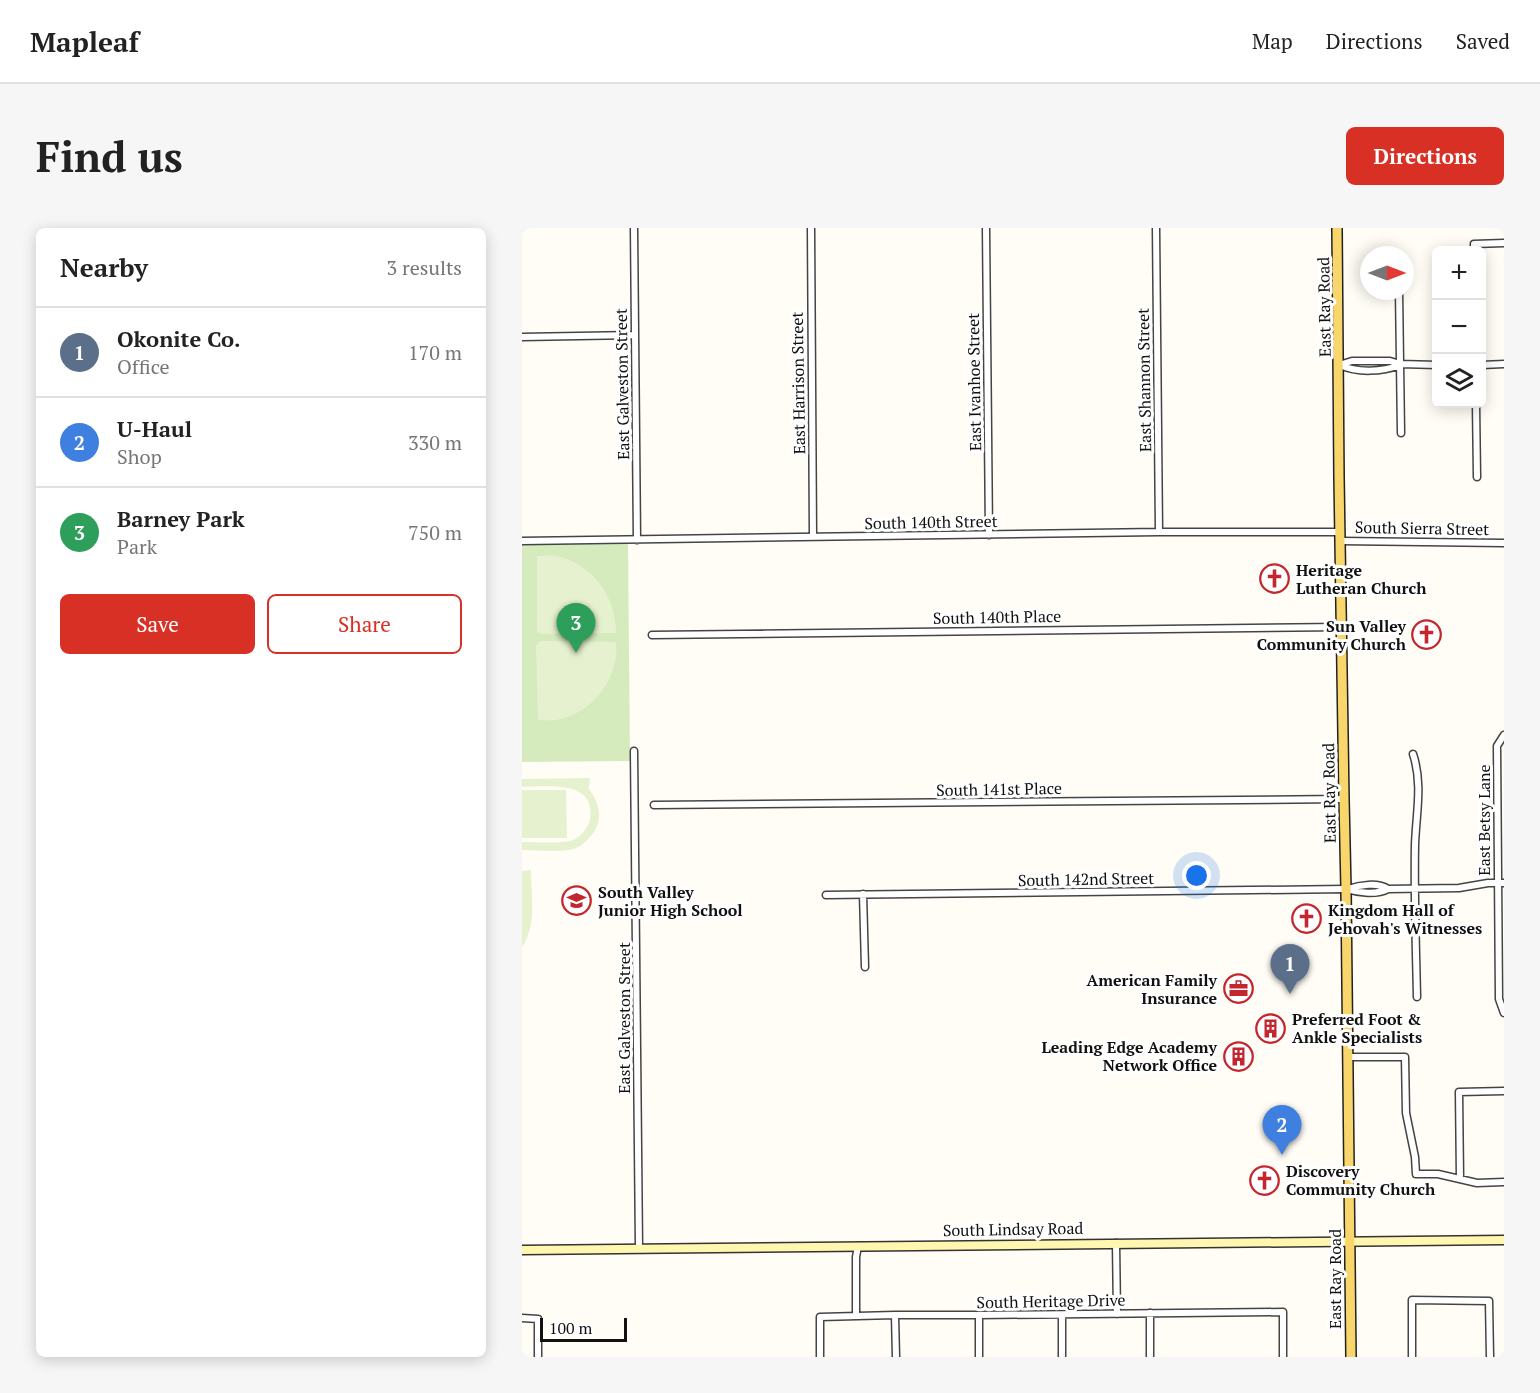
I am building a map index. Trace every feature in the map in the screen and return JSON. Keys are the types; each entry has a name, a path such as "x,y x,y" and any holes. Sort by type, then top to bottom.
{"main road":[{"name":"East Ray Road","path":"1337,228 1351,1357"},
{"name":"South Lindsay Road","path":"522,1250 1504,1240"}],"street":[{"name":"East Galveston Street","path":"634,228 637,540"},
{"name":"East Harrison Street","path":"810,228 813,537"},
{"name":"East Ivanhoe Street","path":"986,228 989,535"},
{"name":"East Shannon Street","path":"1156,228 1159,532"},
{"path":"1482,246 1504,243"},
{"path":"1399,300 1401,433"},
{"path":"522,337 635,335"},
{"path":"1339,365 1352,361 1390,361 1400,364 1432,365"},
{"path":"1486,365 1504,364"},
{"path":"1476,408 1477,477"},
{"name":"South 140th Street","path":"522,541 1159,532 1340,536"},
{"name":"South Sierra Street","path":"1340,536 1504,543"},
{"name":"South 140th Place","path":"652,635 1342,627"},
{"name":"East Betsy Lane","path":"1504,735 1497,746 1501,883 1499,999 1504,1013"},
{"name":"East Galveston Street","path":"634,751 639,1248"},
{"path":"1413,754 1418,767 1419,798 1415,844 1417,997"},
{"name":"South 141st Place","path":"654,806 1344,799"},
{"name":"South 142nd Street","path":"826,895 1346,889 1371,885 1383,885 1388,889 1415,889 1459,888 1501,883"},
{"path":"863,894 865,967"},
{"path":"1348,1057 1405,1057 1406,1113 1415,1156 1416,1174 1438,1174 1477,1183 1504,1182"},
{"path":"1460,1179 1459,1092 1504,1091"},
{"path":"1116,1243 1116,1314"},
{"path":"856,1315 858,1246"},
{"path":"1412,1357 1412,1300 1489,1301 1490,1357"},
{"name":"South Heritage Drive","path":"820,1357 820,1317 1283,1312 1283,1357"},
{"path":"1150,1313 1150,1357"},
{"path":"1062,1314 1062,1357"},
{"path":"895,1315 896,1357"},
{"path":"979,1316 980,1357"},
{"path":"522,1318 538,1318 538,1357"}],"green space":[{"path":"628,544 630,761 522,762 522,545"},
{"path":"537,556 553,556 569,560 591,574 607,595 612,607 616,633 541,634 537,631"},
{"path":"540,641 616,642 616,656 612,671 603,689 589,705 571,716 555,720 538,720 536,645"},
{"path":"590,778 588,788 596,800 599,820 594,832 587,840 569,850 522,850 522,842 573,840 588,826 590,806 585,797 577,791 556,787 522,787 522,779"},
{"path":"522,790 566,790 567,838 522,838"},
{"path":"531,870 530,930 522,947 522,871"}],"waterway":[{"path":"1332,1272 1338,1272"}],"place":[{"name":"Heritage Lutheran Church","path":"1275,579"},
{"name":"Sun Valley Community Church","path":"1427,635"},
{"name":"Barney Park","path":"576,653"},
{"name":"South Valley Junior High School","path":"577,901"},
{"name":"Kingdom Hall of Jehovah's Witnesses","path":"1307,919"},
{"name":"American Family Insurance","path":"1238,989"},
{"name":"Okonite Co.","path":"1290,994"},
{"name":"Preferred Foot & Ankle Specialists","path":"1271,1028"},
{"name":"Leading Edge Academy Network Office","path":"1238,1056"},
{"name":"U-Haul","path":"1282,1155"},
{"name":"Discovery Community Church","path":"1265,1180"}]}
